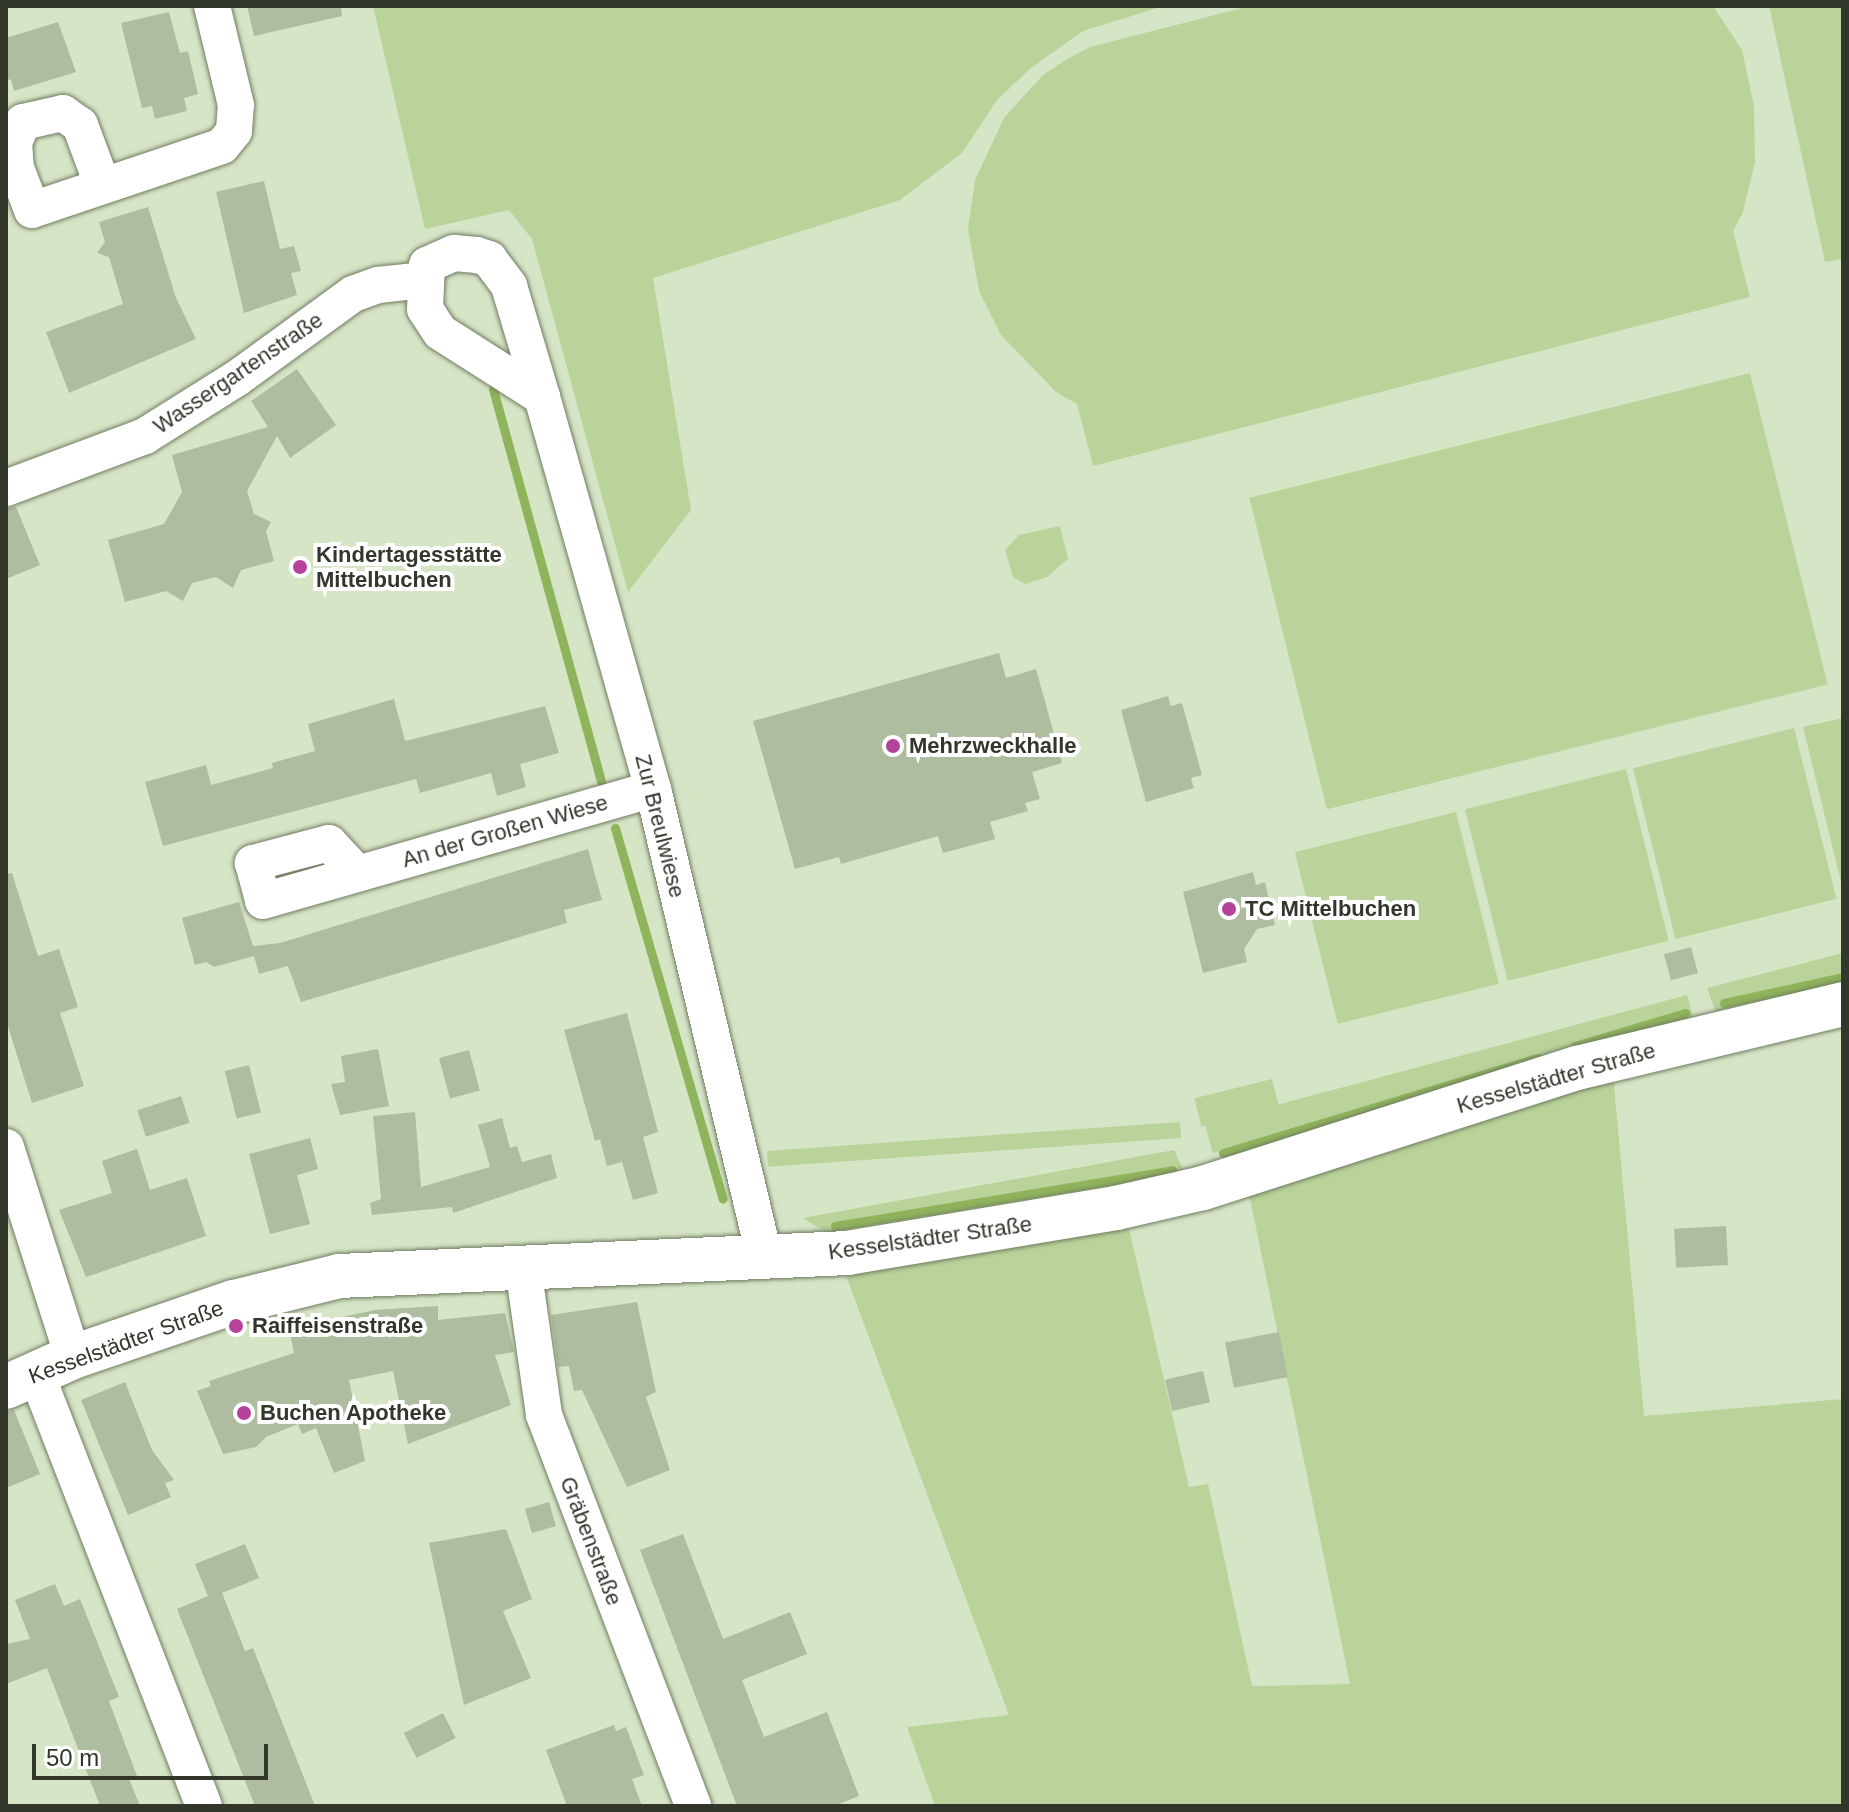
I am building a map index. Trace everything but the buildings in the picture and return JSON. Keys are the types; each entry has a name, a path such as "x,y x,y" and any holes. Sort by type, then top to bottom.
{"main road":[{"name":"Kesselstädter Straße","path":"39,1372 261,1293 339,1276 847,1253 1002,1229 1203,1188 1577,1068 1843,1004"}],"street":[{"path":"102,184 80,125 63,113 23,122 14,142 19,216 102,184 222,146 234,131 236,105 212,6"},
{"name":"Zur Breulwiese","path":"423,280 427,265 437,257 454,253 489,259 509,286 653,789 765,1258"},
{"path":"423,280 425,309 440,332 542,397"},
{"name":"Wassergartenstraße","path":"6,488 145,436 236,379 353,294 378,285 423,280"},
{"name":"An der Großen Wiese","path":"357,873 653,789"},
{"path":"6,1147 39,1372 204,1806"},
{"name":"Gräbenstraße","path":"523,1267 544,1415 693,1806"}],"green space":[{"path":"373,6 1164,6 1083,31 1031,68 997,100 962,153 900,200 653,278 691,510 628,592 532,239 509,210 425,229"},
{"path":"1250,6 1713,6 1742,50 1754,106 1755,162 1743,212 1733,231 1750,297 1093,466 1077,404 1056,392 1001,335 979,291 968,229 975,180 1004,118 1043,75 1069,58 1090,47"},
{"path":"1769,6 1843,6 1843,259 1825,262"},
{"path":"1750,373 1828,684 1327,809 1249,498"},
{"path":"1060,526 1068,559 1047,577 1025,584 1013,577 1005,550 1019,535"},
{"path":"1843,718 1843,890 1803,727"},
{"path":"1794,728 1837,899 1676,939 1633,768"},
{"path":"1626,769 1669,941 1508,981 1465,809"},
{"path":"1456,812 1499,984 1338,1024 1295,852"},
{"path":"1843,953 1843,987 1717,1016 1707,988"},
{"path":"1687,995 1695,1024 1213,1153 1205,1124"},
{"path":"1613,1074 1644,1416 1843,1399 1843,1806 935,1806 907,1727 1009,1715 844,1270 1127,1220 1189,1487 1208,1484 1252,1686 1350,1684 1248,1189"},
{"path":"1272,1079 1279,1107 1201,1126 1194,1098"},
{"path":"1180,1122 1181,1138 768,1167 767,1151"},
{"path":"1174,1150 1187,1178 827,1233 803,1218"}],"waterway":[{"path":"493,389 601,781"},
{"path":"615,828 723,1199"},
{"path":"1724,1003 1843,977"},
{"path":"1575,1046 1685,1013"},
{"path":"1223,1153 1538,1058"},
{"path":"835,1226 1172,1170"}],"place":[{"name":"Kindertagesstätte Mittelbuchen","path":"300,567"},
{"name":"Mehrzweckhalle","path":"893,746"},
{"name":"TC Mittelbuchen","path":"1229,909"},
{"name":"Raiffeisenstraße","path":"236,1326"},
{"name":"Buchen Apotheke","path":"244,1413"}]}
